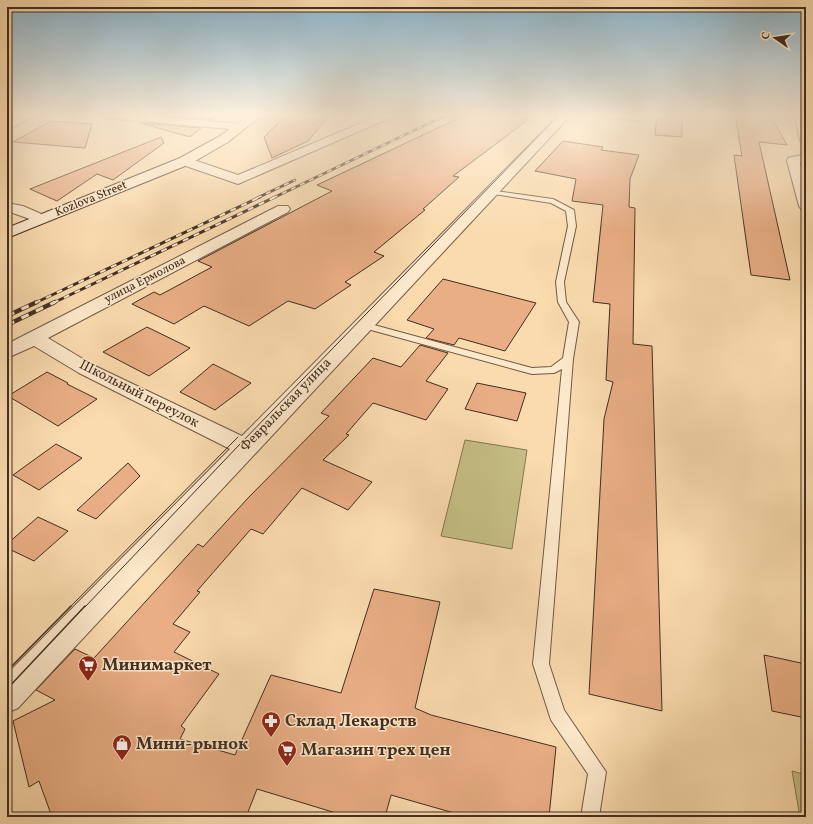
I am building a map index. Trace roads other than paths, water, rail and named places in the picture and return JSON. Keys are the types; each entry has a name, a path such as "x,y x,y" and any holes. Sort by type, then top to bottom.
{"street":[{"name":"Kozlova Street","path":"7,233 185,161 200,153"},
{"path":"185,161 238,180 298,153"},
{"name":"Февральская улица","path":"7,697 527,153"},
{"path":"806,158 793,161 802,179 806,206"},
{"path":"7,207 18,209 41,219"},
{"name":"улица Ермолова","path":"7,352 283,209"},
{"name":"Школьный переулок","path":"34,338 86,369 246,447"}],"lane":[{"path":"489,192 553,200 570,210 572,226 560,282 562,302 574,322 568,359 541,664 557,714 597,772 590,817"},
{"path":"363,325 532,370 554,370 568,359"}],"tram line":[{"path":"85,607 240,444 522,153"},
{"path":"70,607 238,437"},
{"path":"7,671 71,606"},
{"path":"7,689 85,606"}],"railway":[{"path":"273,198 366,153"},
{"path":"257,198 295,180"},
{"path":"35,303 260,197"},
{"path":"53,303 275,197"},
{"path":"7,316 37,302"},
{"path":"7,325 55,302"}],"place":[{"name":"Минимаркет","path":"88,682"},
{"name":"Склад Лекарств","path":"271,738"},
{"name":"Мини-рынок","path":"122,761"},
{"name":"Магазин трех цен","path":"287,767"}]}
